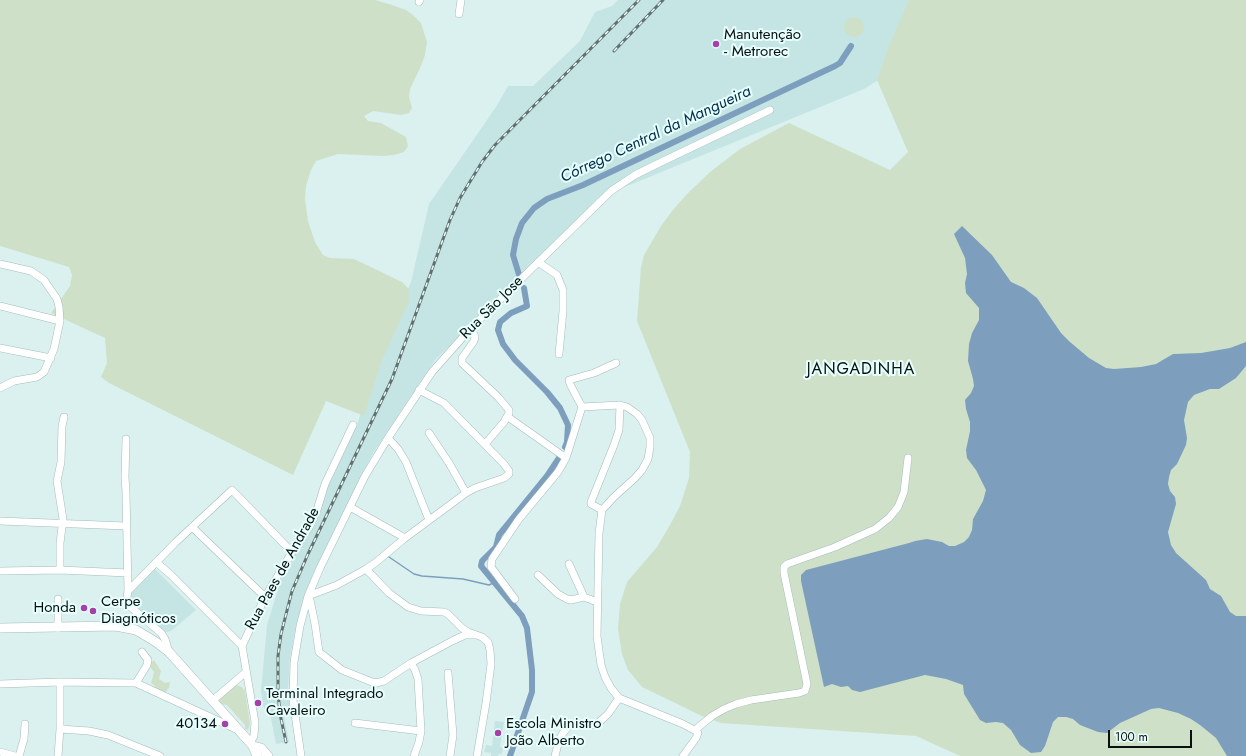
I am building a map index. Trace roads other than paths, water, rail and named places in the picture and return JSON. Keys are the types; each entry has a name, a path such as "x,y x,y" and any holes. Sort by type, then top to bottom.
{"main road":[{"path":"0,628 116,626 127,627 144,634 169,652 240,731 255,751 268,756"}],"street":[{"path":"459,14 461,0"},
{"name":"Rua São Jose","path":"301,756 294,700 294,662 300,626 309,596 320,568 365,476 420,390 444,357 471,328 603,199 622,184 655,165 770,110"},
{"path":"538,262 557,275 563,290 564,311 559,354"},
{"path":"0,264 31,271 44,280 57,299 60,321 54,349 44,372 40,376 14,381 0,388"},
{"path":"0,306 60,321"},
{"path":"471,328 475,337 474,341 462,358 462,364 509,410 508,417 485,444"},
{"path":"0,348 51,358"},
{"path":"515,599 491,567 492,559 519,519 558,472 566,458 582,407 569,380 594,373 616,363"},
{"path":"420,390 444,403 485,444 510,472 504,478 475,488 466,493 366,569 337,585 309,596 316,624 319,652 342,670 376,683 384,681 411,663 452,641 465,635 477,635"},
{"path":"582,407 620,405 627,407 637,414 650,438 648,459 639,474 602,510 599,533 597,636 601,665 605,677 619,698 696,732"},
{"path":"602,510 591,504 591,502 617,435 620,418 620,405"},
{"path":"60,570 60,543 63,523 57,481 61,462 62,426 64,417"},
{"path":"508,417 566,458"},
{"name":"Rua Paes de Andrade","path":"255,751 254,722 242,646 265,596 310,526 317,510 325,484 353,425"},
{"path":"429,433 449,463 466,493"},
{"path":"126,438 125,477 128,573 128,591 126,600 128,605 161,633 165,639 169,652"},
{"path":"388,438 398,449 406,462 429,520"},
{"path":"683,756 696,738 696,732 712,716 724,709 751,700 799,693 805,690 807,684 784,574 784,567 787,564 835,547 875,529 889,518 898,507 904,492 908,458"},
{"path":"128,591 192,527 232,490 292,552"},
{"path":"350,507 405,538"},
{"path":"0,522 126,526"},
{"path":"192,527 265,596"},
{"path":"156,562 242,646"},
{"path":"569,564 584,597"},
{"path":"366,569 389,593 408,607 421,611 444,612 462,628 485,639 488,642 490,650 490,664 485,710 477,756"},
{"path":"0,571 60,570 128,573"},
{"path":"538,575 558,594 567,599 570,600 584,597 597,602"},
{"path":"58,599 58,628"},
{"path":"136,683 147,665 148,660 142,652"},
{"path":"411,663 418,679 421,731 414,756"},
{"path":"212,701 246,672"},
{"path":"448,673 453,723 453,744 450,756"},
{"path":"58,756 60,729 60,682"},
{"path":"0,684 60,682 136,683 240,731"},
{"path":"555,756 558,740 569,726 576,723 590,725 597,724 608,714 619,698"},
{"path":"355,723 421,731"},
{"path":"19,756 24,739 26,724"},
{"path":"60,729 89,731 108,735 160,756"},
{"path":"0,752 15,756"}],"water":[{"path":"962,226 992,255 1011,282 1024,288 1037,298 1061,333 1070,342 1089,358 1106,368 1114,369 1141,367 1156,364 1173,354 1201,353 1230,348 1246,342 1246,366 1236,378 1219,389 1210,389 1194,395 1188,402 1184,420 1187,438 1186,445 1177,464 1171,470 1169,477 1168,484 1170,491 1175,497 1176,504 1168,532 1171,545 1176,553 1206,580 1210,589 1221,596 1230,612 1236,616 1246,616 1246,756 1227,756 1216,738 1200,725 1178,713 1159,708 1151,709 1120,723 1107,733 1098,732 1080,725 1073,719 1058,717 1053,722 1045,746 1041,752 1031,753 1020,745 1011,730 1003,723 986,723 980,720 964,694 963,685 946,679 925,675 860,692 852,690 848,686 841,687 832,684 824,687 801,581 801,575 806,570 915,541 927,539 942,542 949,546 955,546 964,542 969,537 972,530 973,519 983,501 986,490 976,470 967,458 966,450 970,431 970,422 965,400 971,393 974,386 968,361 969,344 972,333 979,320 979,308 966,293 965,283 967,274 965,258 954,234"}],"waterway":[{"name":"Córrego Central da Mangueira","path":"520,278 513,255 516,239 522,223 534,208 547,199 583,185 835,66 840,63 851,46"},
{"name":"Córrego Central da Mangueira","path":"524,288 527,306 511,313 500,322 498,330 503,344 515,360 547,392 560,408 568,425 567,442 565,447"},
{"name":"Córrego Central da Mangueira","path":"510,756 532,692 532,670 527,628 522,616 481,566 482,561 496,547 499,535 547,476 561,455"},
{"path":"389,557 414,574 422,576 463,579 489,585 495,582"}],"railway":[{"path":"286,742 280,714 278,692 278,656 281,634 292,591 308,554 392,379 450,220 460,198 482,162 495,145 639,0"},
{"path":"614,51 663,0"}],"place":[{"name":"Manutenção - Metrorec","path":"716,44"},
{"name":"Honda","path":"84,608"},
{"name":"Cerpe Diagnóticos","path":"93,611"},
{"name":"Terminal Integrado Cavaleiro","path":"258,703"},
{"name":"40134","path":"225,724"},
{"name":"Escola Ministro João Alberto","path":"498,733"}],"district":[{"name":"JANGADINHA","path":"861,370"}]}
